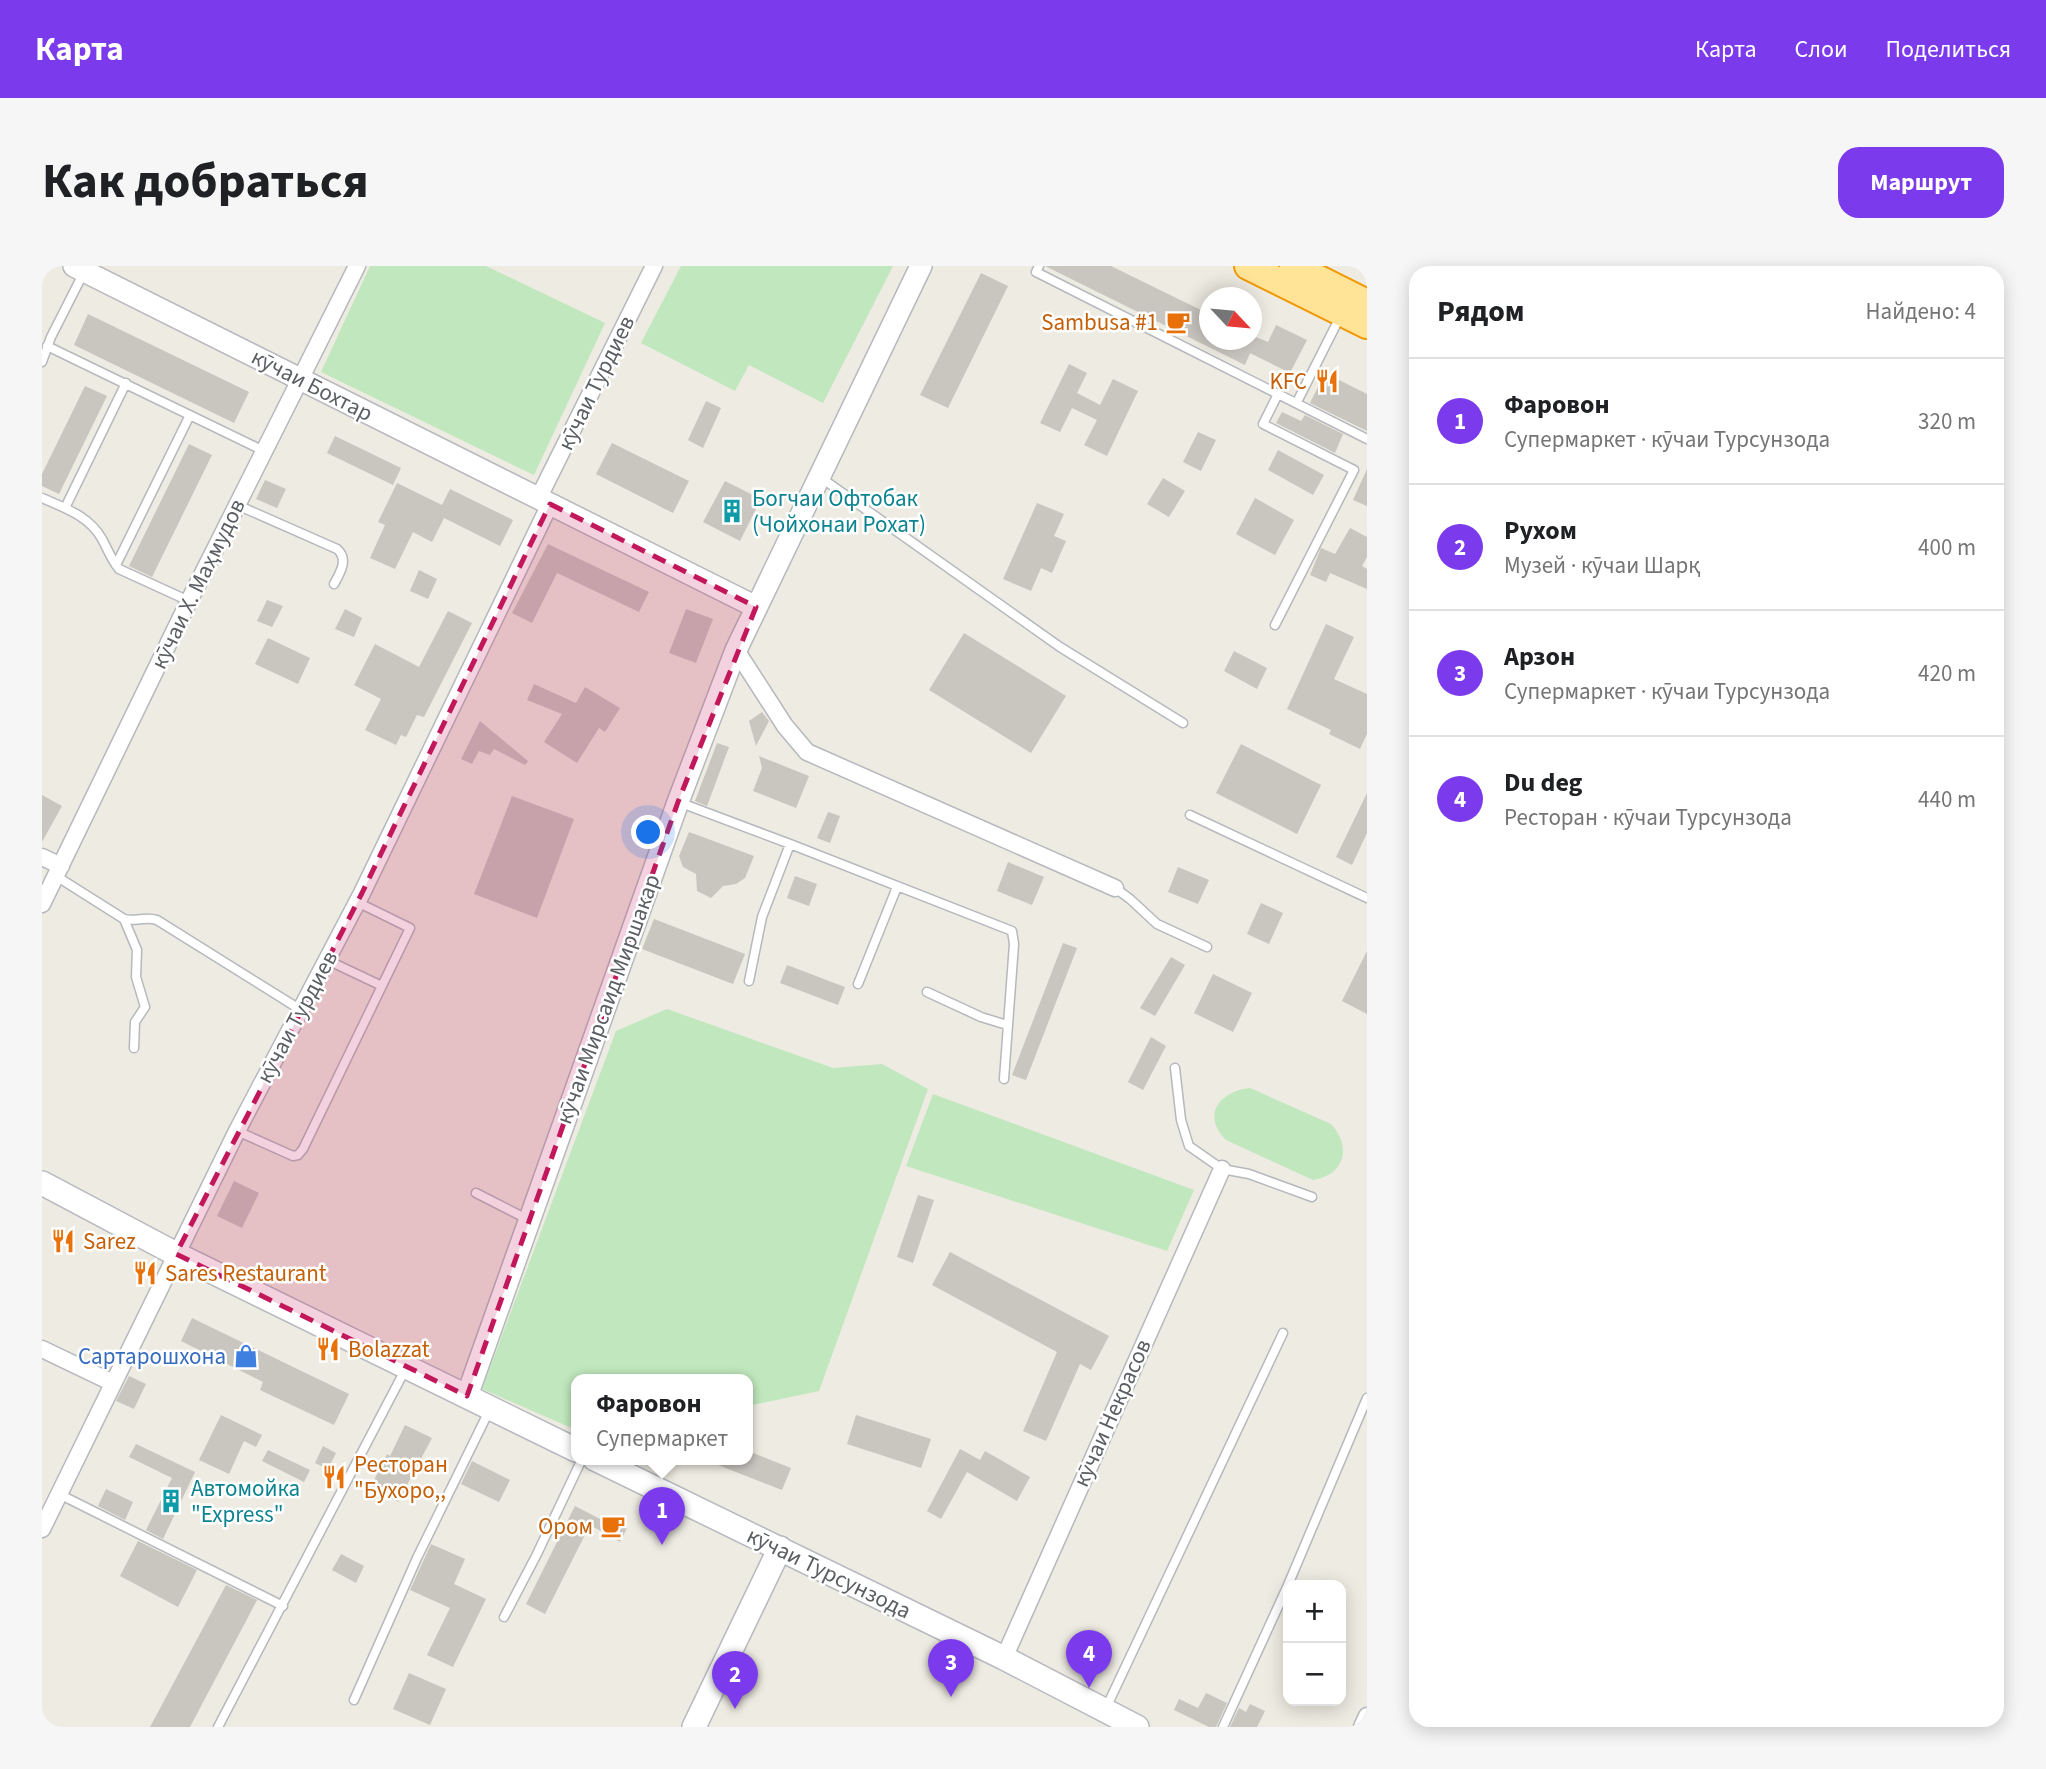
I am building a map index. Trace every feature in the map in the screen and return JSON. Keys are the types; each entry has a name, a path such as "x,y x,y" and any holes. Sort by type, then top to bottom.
{"highway":[{"path":"1248,266 1353,304"},
{"path":"1293,266 1353,304 1367,325"}],"main road":[{"path":"42,1183 176,1254 571,1448"},
{"name":"кӯчаи Турсунзода","path":"607,1465 1004,1658 1120,1721"},
{"path":"694,1727 780,1548"}],"street":[{"name":"кӯчаи Х. Маҳмудов","path":"42,904 189,601 357,266"},
{"name":"кӯчаи Турдиев","path":"42,1529 53,1495 113,1383 237,1131 357,902 654,266"},
{"name":"кӯчаи Мирсаид Миршакар","path":"467,1395 678,802 736,650 920,266"},
{"name":"кӯчаи Бохтар","path":"79,268 756,607"},
{"path":"736,650 785,726 807,752 1115,888"},
{"path":"42,857 59,871"},
{"name":"кӯчаи Некрасов","path":"1004,1658 1222,1168"},
{"path":"42,1349 113,1383"},
{"path":"1362,1727 1367,1716"}],"lane":[{"path":"1039,266 1035,272 1367,439"},
{"path":"42,362 79,268"},
{"path":"1297,402 1353,304"},
{"path":"42,332 51,337"},
{"path":"47,346 264,451"},
{"path":"65,508 126,383"},
{"path":"1275,625 1354,470 1264,424 1278,394"},
{"path":"116,565 190,415"},
{"path":"819,477 1060,648 1183,723"},
{"path":"42,498 84,517 103,541 118,569 189,601"},
{"path":"237,505 337,549 343,557 343,564 334,584"},
{"path":"678,802 1012,931 1014,944 1004,1079"},
{"path":"1190,815 1367,898"},
{"path":"749,981 762,917 790,844"},
{"path":"59,871 124,919 135,921 148,917 156,920 301,1010"},
{"path":"858,984 897,887"},
{"path":"1115,888 1157,924 1207,947"},
{"path":"237,1131 288,1155 298,1155 313,1129 410,928 357,902"},
{"path":"124,919 137,950 136,977 145,1007 135,1022 134,1048"},
{"path":"327,960 382,986"},
{"path":"927,992 981,1017 1007,1025"},
{"path":"1175,1068 1181,1120 1189,1146 1222,1168 1249,1174 1312,1197"},
{"path":"476,1193 529,1221"},
{"path":"1120,1721 1283,1333"},
{"path":"218,1727 408,1366"},
{"path":"1223,1727 1288,1585 1367,1398"},
{"path":"354,1700 417,1558 490,1407"},
{"path":"504,1617 579,1465"},
{"path":"53,1495 283,1606"}],"highlighted area":[{"path":"550,504 756,607 678,802 467,1396 176,1254 362,893"}],"green space":[{"path":"370,266 486,266 605,323 534,475 321,372"},
{"path":"681,266 893,266 823,403 749,365 735,391 641,343"},
{"path":"667,1009 833,1068 882,1064 928,1089 819,1391 753,1405 753,1374 571,1374 571,1428 482,1389 616,1031"},
{"path":"1250,1088 1331,1124 1342,1142 1342,1159 1338,1166 1324,1177 1313,1180 1226,1140 1215,1122 1217,1106 1230,1094"},
{"path":"933,1094 1194,1190 1167,1251 906,1166"}],"building":[{"path":"1045,266 1111,266 1199,309 1199,342"},
{"path":"981,273 1008,286 948,408 920,395"},
{"path":"88,314 249,392 234,423 74,345"},
{"path":"1276,325 1307,340 1290,373 1250,353 1245,365 1215,350 1262,350 1262,340 1268,342"},
{"path":"1069,364 1087,373 1077,393 1100,405 1113,379 1138,391 1107,456 1084,445 1097,420 1072,408 1060,432 1040,423"},
{"path":"1325,373 1367,394 1367,431 1310,403"},
{"path":"85,386 107,396 59,494 42,486 42,474"},
{"path":"706,401 721,408 703,448 688,440"},
{"path":"1282,412 1301,421 1305,415 1343,434 1335,453 1276,423"},
{"path":"1198,432 1216,440 1201,471 1183,462"},
{"path":"335,436 401,468 393,485 327,453"},
{"path":"612,443 689,481 673,513 596,474"},
{"path":"189,444 212,455 152,577 129,566"},
{"path":"1278,450 1324,475 1313,495 1268,470"},
{"path":"1367,469 1367,506 1353,500"},
{"path":"1163,478 1185,491 1169,517 1147,504"},
{"path":"265,480 286,489 277,508 256,499"},
{"name":"Богчаи Офтобак (Чойхонаи Рохат)","path":"725,481 761,499 740,541 703,522"},
{"path":"397,483 442,505 450,489 513,520 500,546 444,518 432,542 413,532 395,569 370,558 385,525 378,522"},
{"path":"1255,498 1294,520 1275,555 1236,534"},
{"path":"1037,503 1064,514 1054,536 1066,541 1052,573 1041,568 1031,591 1003,579"},
{"path":"1350,528 1367,537 1367,557 1362,566 1367,569 1367,589 1330,573 1326,582 1310,575 1321,548 1335,554"},
{"path":"548,544 649,592 639,612 557,573 532,623 512,613"},
{"path":"419,570 437,579 428,599 410,591"},
{"path":"267,600 283,606 272,627 257,621"},
{"path":"345,609 362,618 354,637 335,629"},
{"path":"686,609 713,619 696,663 669,653"},
{"path":"448,611 472,623 424,717 417,715 406,737 401,735 396,745 365,730 381,699 354,685 375,644 419,667"},
{"path":"1326,624 1354,637 1334,679 1367,694 1367,734 1360,749 1329,734 1331,730 1287,709"},
{"path":"964,633 1066,696 1031,753 929,690"},
{"path":"268,638 310,658 298,684 255,664"},
{"path":"1234,651 1267,668 1257,689 1224,671"},
{"path":"534,684 576,703 585,687 620,708 605,732 599,728 577,763 544,742 562,714 527,700"},
{"path":"762,712 769,721 756,746 749,721"},
{"path":"480,721 528,761 525,765 494,749 490,755 479,751 472,764 461,759"},
{"path":"717,743 729,747 707,806 695,801"},
{"path":"1241,744 1321,785 1297,834 1216,793"},
{"path":"759,756 809,776 796,808 753,791 762,768"},
{"path":"1367,793 1367,833 1352,865 1336,857"},
{"path":"42,795 62,806 42,842"},
{"path":"512,796 574,819 537,918 474,894"},
{"path":"828,812 840,816 830,843 817,838"},
{"path":"689,832 754,856 745,878 736,884 723,886 711,898 697,891 696,874 683,867 679,856"},
{"path":"1008,862 1044,877 1032,905 997,891"},
{"path":"1178,867 1209,880 1198,904 1168,892"},
{"path":"795,876 817,884 809,906 787,898"},
{"path":"1261,903 1283,913 1269,944 1247,934"},
{"path":"654,919 745,954 733,984 642,949"},
{"path":"1063,943 1077,948 1026,1080 1012,1075"},
{"path":"1367,951 1367,1014 1342,1001"},
{"path":"1171,957 1185,965 1155,1016 1140,1008"},
{"path":"787,965 845,987 838,1005 780,983"},
{"path":"1213,974 1252,993 1233,1032 1194,1013"},
{"path":"1151,1037 1166,1046 1143,1090 1128,1082"},
{"path":"234,1181 259,1193 242,1228 217,1216"},
{"path":"918,1195 934,1200 913,1263 897,1257"},
{"path":"950,1252 1109,1336 1091,1370 1080,1364 1046,1441 1023,1431 1057,1352 932,1285"},
{"path":"192,1318 349,1394 334,1425 260,1390 263,1382 181,1341"},
{"path":"129,1376 146,1384 134,1409 116,1401"},
{"path":"221,1415 262,1435 256,1447 244,1441 229,1474 199,1460"},
{"path":"856,1415 931,1439 921,1468 847,1444"},
{"path":"405,1425 432,1438 398,1502 370,1488"},
{"name":"Автомойка \"Express\"","path":"136,1444 195,1472 163,1539 146,1530 172,1478 129,1457"},
{"path":"323,1446 336,1453 328,1469 315,1463"},
{"path":"960,1449 980,1460 985,1451 1030,1477 1017,1501 967,1472 941,1519 927,1511"},
{"path":"268,1450 310,1470 304,1482 262,1461"},
{"path":"753,1453 791,1468 782,1490 718,1465 753,1465"},
{"path":"472,1461 510,1480 499,1502 461,1484"},
{"name":"Автомойка \"Express\"","path":"106,1489 133,1502 125,1520 98,1506"},
{"path":"575,1506 604,1521 607,1516 627,1528 620,1542 590,1525 545,1614 526,1604"},
{"path":"138,1541 197,1570 178,1607 120,1576"},
{"path":"431,1544 465,1559 454,1584 486,1599 453,1667 427,1655 450,1608 410,1590"},
{"path":"341,1554 364,1566 356,1583 332,1570"},
{"path":"226,1585 257,1600 190,1727 150,1727"},
{"path":"409,1673 446,1689 430,1725 393,1709"},
{"path":"1206,1693 1227,1703 1216,1727 1209,1727 1174,1710 1179,1699 1198,1708"},
{"path":"1250,1704 1265,1711 1257,1727 1230,1727 1239,1708 1246,1712"}],"place":[{"name":"Sambusa #1","path":"1178,322"},
{"name":"KFC","path":"1327,381"},
{"name":"Богчаи Офтобак (Чойхонаи Рохат)","path":"732,511"},
{"name":"Sarez","path":"63,1241"},
{"name":"Sares Restaurant","path":"145,1273"},
{"name":"Bolazzat","path":"328,1349"},
{"name":"Сартарошхона","path":"246,1356"},
{"name":"Ресторан \"Бухоро,,","path":"334,1477"},
{"name":"Автомойка \"Express\"","path":"171,1501"},
{"name":"Ором","path":"613,1526"},
{"name":"Фаровон","path":"662,1545"},
{"name":"Du deg","path":"1089,1688"},
{"name":"Арзон","path":"951,1697"},
{"name":"Рухом","path":"735,1709"}]}
